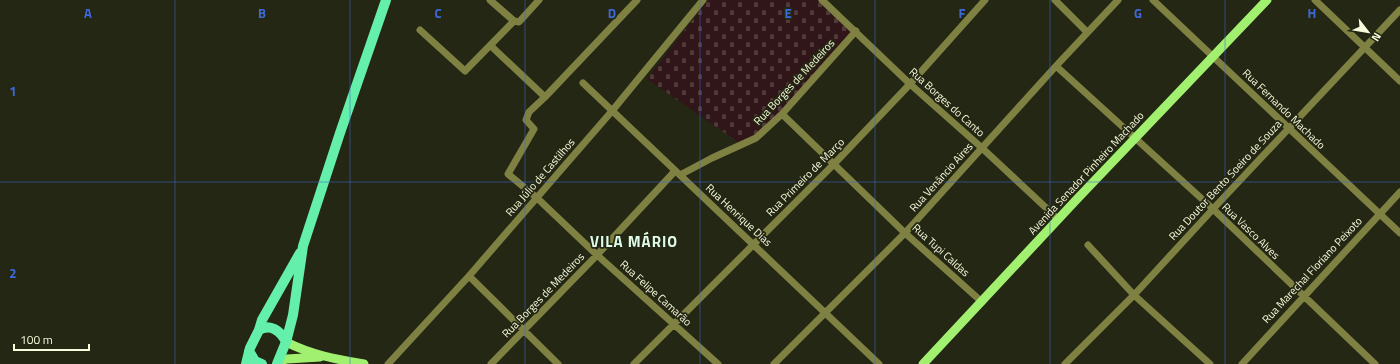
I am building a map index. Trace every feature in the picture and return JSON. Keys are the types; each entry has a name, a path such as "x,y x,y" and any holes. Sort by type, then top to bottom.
{"highway":[{"path":"276,363 286,342 293,315 304,246 347,111 386,0"},
{"path":"246,364 249,351 262,320 304,246"},
{"path":"259,330 268,328 274,329 279,332 286,342"},
{"path":"249,351 256,361 262,364"}],"main road":[{"name":"Avenida Senador Pinheiro Machado","path":"923,364 1058,219 1267,0"},
{"path":"286,342 324,357 364,364"},
{"path":"276,363 287,359 324,357"}],"street":[{"path":"490,0 514,22"},
{"path":"420,30 465,71 514,22 519,22 539,0"},
{"path":"491,46 545,97 637,0"},
{"name":"Rua Júlio de Castilhos","path":"388,364 469,276 612,111 703,0"},
{"name":"Rua Primeiro de Março","path":"634,364 833,165 910,84 985,0"},
{"path":"1055,0 1087,32"},
{"name":"Rua Venâncio Aires","path":"774,364 905,233 1087,32 1118,0"},
{"name":"Rua Fernando Machado","path":"1153,0 1288,129 1400,233"},
{"path":"1315,0 1400,81"},
{"name":"Rua Borges do Canto","path":"827,2 910,84 982,148 1058,219"},
{"name":"Rua Doutor Bento Soeiro de Souza","path":"1065,364 1134,295 1400,10"},
{"name":"Rua Borges de Medeiros","path":"491,364 678,173 756,138 782,114 856,31"},
{"name":"Rua Vasco Alves","path":"1056,66 1213,209 1376,364"},
{"name":"Rua Henrique Dias","path":"583,83 879,364"},
{"name":"Rua Felipe Camarão","path":"545,97 529,112 526,120 534,129 508,174 536,197 597,255 718,364"},
{"name":"Rua Tupi Caldas","path":"782,114 905,233 982,302"},
{"name":"Rua Marechal Floriano Peixoto","path":"1242,364 1400,192"},
{"path":"1088,245 1134,295 1210,364"},
{"path":"469,276 558,364"}],"green space":[{"path":"708,0 820,0 854,31 781,114 755,137 738,142 647,79"}],"district":[{"name":"VILA MÁRIO","path":"634,242"}]}
